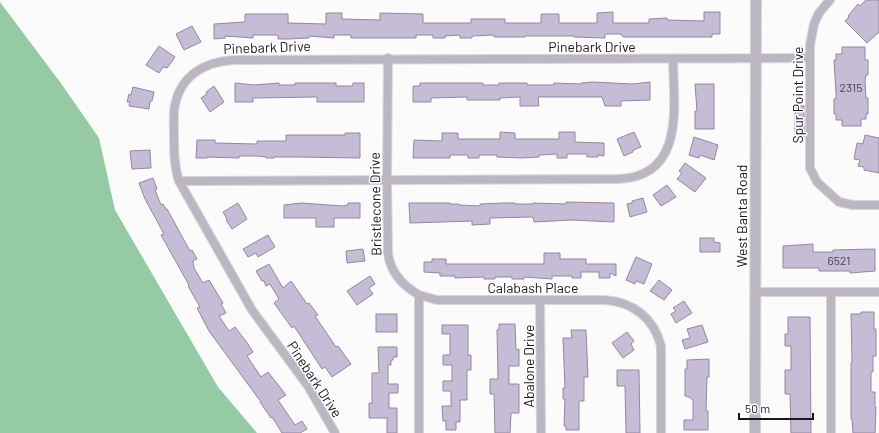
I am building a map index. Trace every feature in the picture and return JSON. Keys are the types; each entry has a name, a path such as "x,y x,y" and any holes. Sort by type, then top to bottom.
{"street":[{"name":"West Banta Road","path":"755,433 754,292 756,0"},
{"name":"Spur Point Drive","path":"830,0 819,13 811,34 810,168 817,182 839,202 852,205 879,205"},
{"name":"Pinebark Drive","path":"335,433 308,386 252,310 179,181 174,157 175,106 183,85 193,73 218,61 233,60 388,58 674,60 810,58"},
{"name":"Bristlecone Drive","path":"388,58 387,242 389,261 396,276 404,285 419,295"},
{"path":"179,181 618,179 632,177 645,173 663,158 670,140 674,122 674,60"},
{"path":"754,292 879,292"},
{"path":"831,433 832,292"},
{"path":"419,295 419,433"},
{"name":"Calabash Place","path":"419,295 437,300 614,300 630,305 651,323 657,334 661,351 661,433"},
{"name":"Abalone Drive","path":"540,300 541,433"}],"green space":[{"path":"0,2 60,82 99,138 115,210 218,387 257,433 0,433"}],"building":[{"path":"866,0 879,0 879,32 867,43 845,21 858,4 860,6"},
{"path":"613,12 613,23 649,23 649,19 667,18 667,20 704,21 704,12 720,12 720,34 712,34 712,37 623,37 621,34 605,34 605,38 574,36 494,37 494,35 460,38 460,35 445,36 445,38 433,38 433,35 416,35 416,38 351,38 351,35 334,35 334,38 309,36 309,38 288,39 278,39 278,35 253,35 253,38 225,36 225,38 214,39 214,24 245,22 245,14 288,14 288,23 326,24 326,13 342,13 342,19 380,20 380,13 423,14 423,23 471,23 471,19 505,19 505,23 541,23 541,14 559,14 559,23 597,23 597,13"},
{"path":"192,26 201,42 184,50 176,34"},
{"path":"159,46 175,57 167,68 163,67 159,73 146,65"},
{"path":"842,47 865,47 865,60 868,60 868,75 866,75 865,80 866,98 868,98 868,114 866,114 866,119 861,119 861,126 842,126 842,120 836,120 836,114 834,114 834,99 836,99 836,93 834,60 836,60 836,54 842,54"},
{"path":"593,82 632,84 650,82 650,100 621,101 621,106 605,106 602,97 538,97 539,106 520,106 520,97 500,98 500,100 467,100 467,97 431,98 431,102 413,102 413,86 420,86 420,83 483,83 483,85 499,85 499,83 527,83 527,85 554,85 554,83 581,84"},
{"path":"235,83 254,85 279,83 279,85 295,85 295,83 336,83 336,86 353,86 353,83 364,83 364,102 317,102 317,97 253,98 253,102 235,102"},
{"path":"695,84 714,84 714,129 695,129 695,111 697,111"},
{"path":"214,86 224,102 210,112 201,98"},
{"path":"133,87 154,92 152,101 150,101 149,109 129,106 130,102 127,102"},
{"path":"795,106 804,106 804,137 795,137"},
{"path":"500,132 515,133 515,139 559,139 559,132 575,132 575,142 604,143 604,156 598,155 598,157 587,157 587,154 567,154 567,158 557,158 557,154 522,158 497,157 497,155 479,155 479,158 468,158 468,155 450,155 450,158 413,158 414,140 442,141 442,133 458,133 458,139 500,139"},
{"path":"634,132 641,147 624,156 617,139"},
{"path":"345,133 360,133 360,158 266,158 257,156 239,156 239,158 196,158 197,140 215,140 215,143 257,144 257,141 286,141 286,135 345,135"},
{"path":"865,135 879,138 879,173 864,170 864,167 858,166 860,160 854,159 857,143 863,144"},
{"path":"694,137 718,145 714,160 700,155 699,158 689,155"},
{"path":"150,150 151,168 132,169 130,151"},
{"path":"685,163 706,178 695,192 677,179 682,173 679,171"},
{"path":"153,178 157,189 155,190 161,205 163,204 167,209 190,251 192,250 197,259 193,261 194,268 203,283 209,280 223,303 221,304 226,313 219,316 229,331 235,327 248,344 253,352 247,356 261,377 268,372 286,395 278,400 295,425 302,421 307,429 300,433 282,433 209,331 197,308 200,307 188,286 189,285 161,235 164,234 145,199 139,183"},
{"path":"667,185 676,197 661,206 653,195"},
{"path":"643,198 647,212 630,217 627,204"},
{"path":"566,202 614,203 614,222 571,220 534,222 533,217 490,218 490,224 472,225 472,221 410,223 409,203 450,203 480,206 480,204 503,203 566,204"},
{"path":"238,203 247,219 232,229 223,212"},
{"path":"301,203 343,206 348,205 348,203 360,203 360,218 334,218 334,227 316,227 316,218 284,218 284,205"},
{"path":"268,235 275,247 258,257 256,253 248,257 243,249"},
{"path":"700,238 714,238 714,242 720,243 720,252 700,252"},
{"path":"813,244 813,252 875,249 875,271 850,273 850,271 819,271 819,268 783,268 783,246"},
{"path":"363,249 365,261 347,263 346,251"},
{"path":"544,253 560,253 560,259 586,259 586,264 616,264 616,276 610,273 610,278 599,278 599,272 581,272 581,278 572,278 572,276 552,276 552,279 524,277 524,279 512,279 512,277 495,277 495,279 484,279 484,277 455,278 455,276 440,276 440,273 424,272 424,262 432,262 432,259 446,259 446,264 544,264"},
{"path":"636,257 652,264 644,284 636,281 635,284 626,280"},
{"path":"269,264 283,288 291,281 307,304 309,303 318,315 315,316 336,347 338,346 351,364 332,377 325,367 322,369 294,326 292,328 274,303 279,299 270,284 266,286 256,271"},
{"path":"370,276 375,284 369,288 373,294 357,305 347,291"},
{"path":"659,280 672,290 664,300 650,291"},
{"path":"684,301 692,313 676,323 671,314 676,311 673,308"},
{"path":"861,312 874,312 874,329 876,329 876,356 873,356 873,372 871,372 871,392 875,392 876,407 875,433 853,433 851,419 851,314 861,314"},
{"path":"376,314 397,314 397,332 376,332"},
{"path":"788,317 810,317 811,433 791,433 790,394 785,394 785,370 791,370 791,346 785,346 785,334 788,334"},
{"path":"499,324 515,324 516,350 519,349 519,366 509,366 509,384 519,384 519,413 511,413 510,433 495,433 494,394 490,394 490,379 498,379 497,330 499,330"},
{"path":"442,325 468,325 468,355 471,355 471,370 467,370 467,400 460,400 460,422 456,422 456,430 446,430 446,421 443,421 442,406 451,406 451,391 443,391 443,381 452,381 452,365 443,365 443,355 450,355 450,334 442,334"},
{"path":"702,325 708,342 685,349 682,340 690,338 687,329"},
{"path":"571,330 586,330 588,377 584,377 584,401 579,401 579,430 566,430 566,426 564,426 565,399 563,399 563,388 565,388 563,338 572,338"},
{"path":"627,332 634,341 631,344 634,350 623,358 612,343"},
{"path":"378,347 397,347 397,357 393,357 393,360 391,360 391,365 388,365 388,384 398,384 398,393 389,393 389,408 397,408 397,433 387,433 387,418 369,418 369,403 372,403 372,373 379,373"},
{"path":"709,359 706,411 708,411 708,430 684,430 684,420 693,420 693,400 685,396 685,369 687,369 687,360"},
{"path":"617,370 639,370 640,433 626,433 625,386 617,386"}]}
